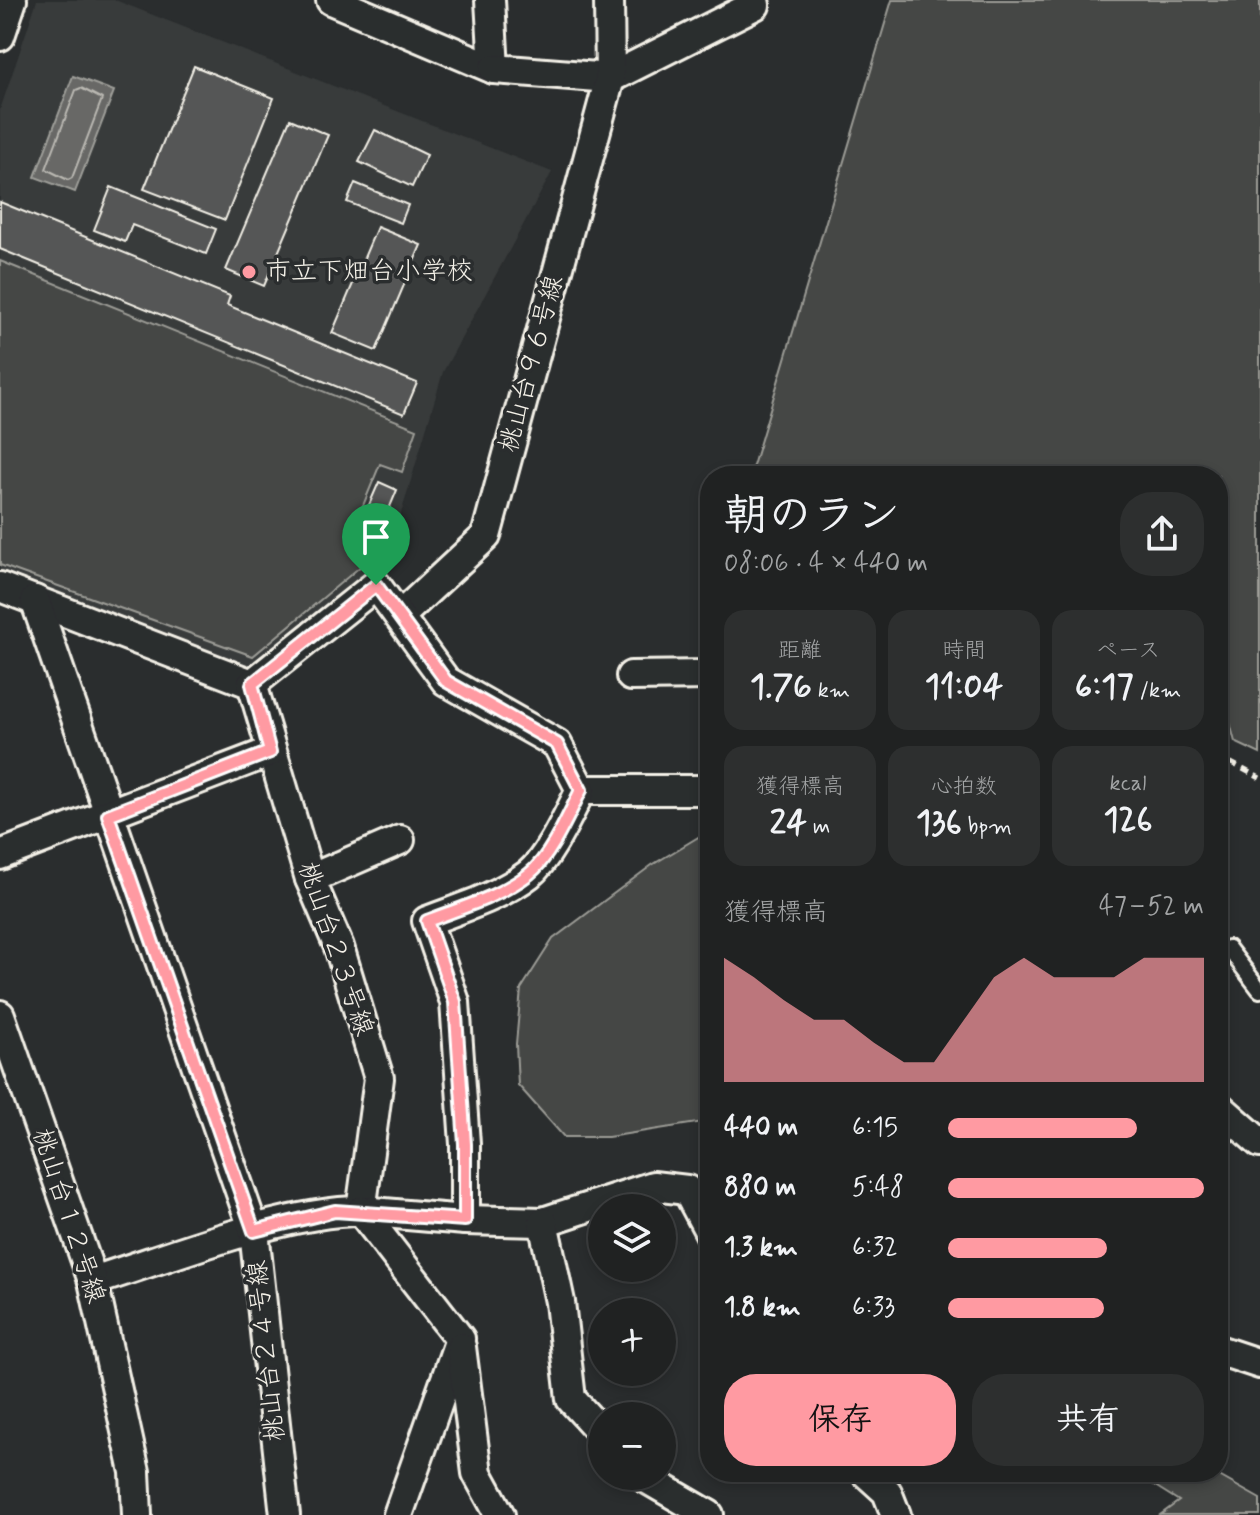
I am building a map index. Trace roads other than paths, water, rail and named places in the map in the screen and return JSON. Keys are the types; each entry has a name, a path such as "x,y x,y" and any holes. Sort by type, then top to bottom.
{"street":[{"path":"0,36 12,0"},
{"path":"331,0 494,69 610,78 755,5 754,0"},
{"path":"490,0 494,69"},
{"name":"桃山台９６号線","path":"400,616 486,536 610,78 609,0"},
{"path":"0,587 252,684 376,585 446,681 557,744 581,790"},
{"name":"桃山台２４号線","path":"35,600 254,1231 285,1515"},
{"path":"631,676 700,675"},
{"name":"桃山台２３号線","path":"252,684 310,879 339,947 379,1078 361,1211"},
{"path":"0,855 270,752"},
{"path":"581,790 700,790"},
{"path":"465,1220 465,1144 455,1002 427,921 495,894 531,873 561,828 581,790"},
{"path":"310,879 400,840"},
{"name":"桃山台１２号線","path":"0,1015 93,1281 135,1472 137,1515"},
{"path":"1228,1115 1260,1143"},
{"path":"93,1281 254,1231 335,1211 543,1222 653,1186 687,1190 700,1214"},
{"path":"361,1211 460,1339 477,1473 500,1515"},
{"path":"543,1222 560,1302 571,1399 588,1418"},
{"path":"398,1515 460,1339"},
{"path":"1228,1353 1260,1364"},
{"path":"876,1482 887,1492 896,1515"},
{"path":"666,1490 709,1515"}],"lane":[{"path":"1228,956 1231,953 1260,990"}],"water":[{"path":"73,76 114,91 75,192 35,177"}],"place":[{"name":"市立下畑台小学校","path":"249,272"}]}
